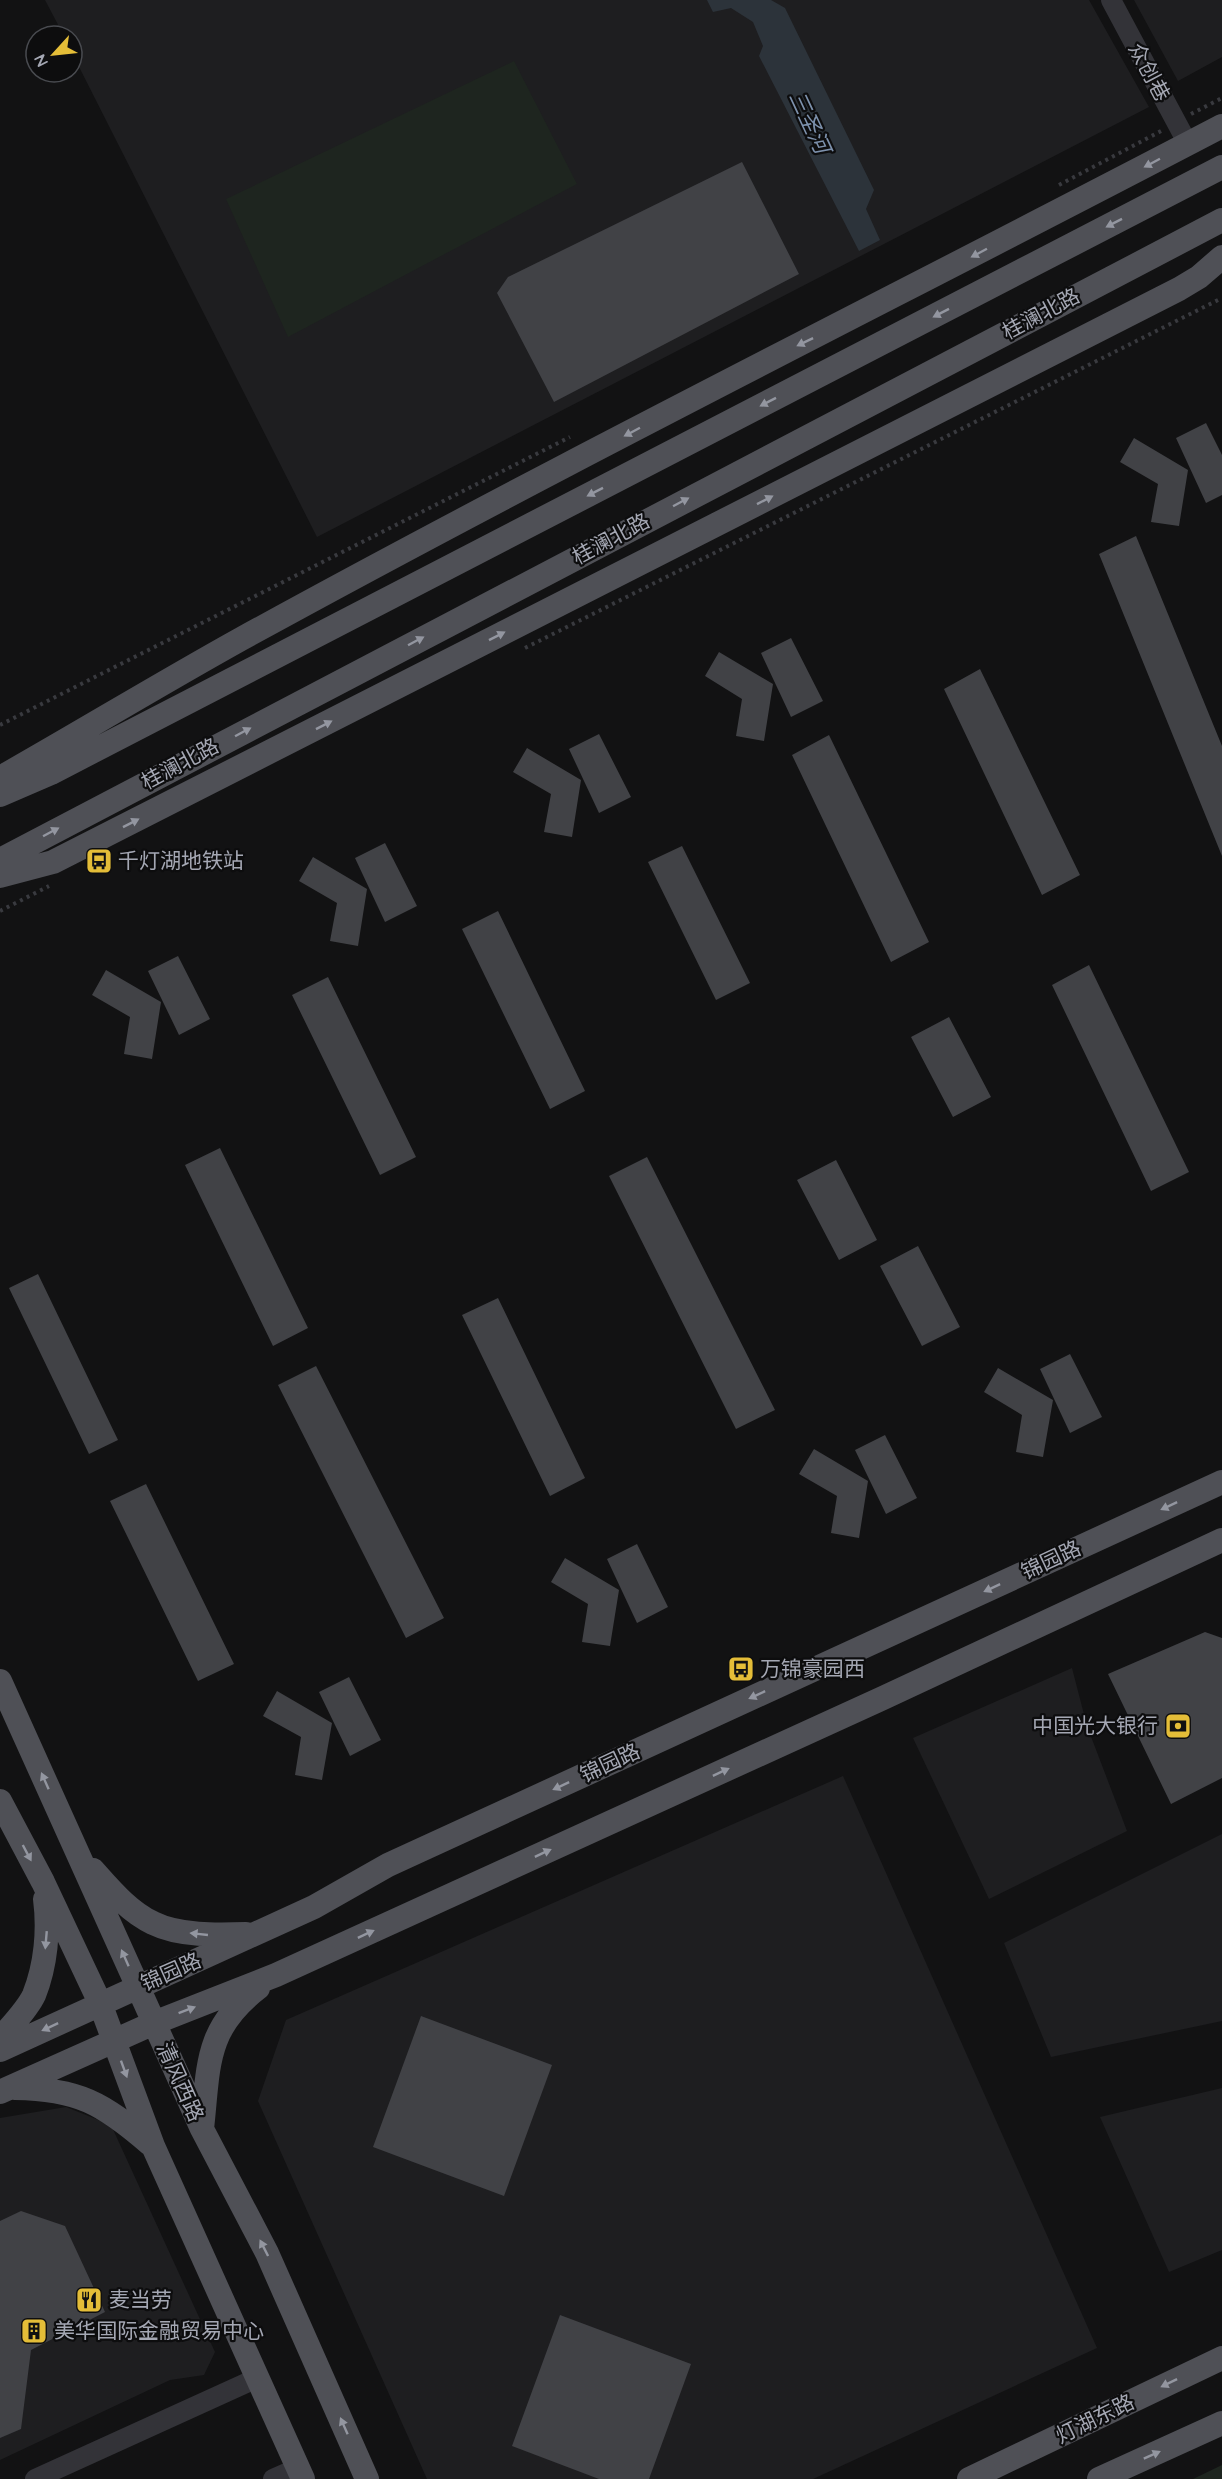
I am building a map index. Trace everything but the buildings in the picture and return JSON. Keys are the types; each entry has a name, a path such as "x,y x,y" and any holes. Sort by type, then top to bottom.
{"main road":[{"path":"0,778 252,633 746,372 1222,126"},
{"path":"0,795 51,773 1222,167"},
{"name":"桂澜北路","path":"0,860 1222,220"},
{"path":"0,876 53,862 1179,289 1199,277 1222,257"},
{"name":"锦园路","path":"0,2050 314,1907 388,1865 1222,1482"},
{"path":"3,2090 154,2023 276,1975 884,1698 1222,1540"},
{"name":"清风西路","path":"0,1681 202,2129 267,2253 367,2479"},
{"path":"0,1801 43,1882 100,2003 153,2146 300,2473"},
{"path":"79,1856 123,1903 153,1924 189,1933 257,1934"},
{"path":"0,2039 33,1996 44,1958 48,1920 43,1882"},
{"path":"202,2129 212,2046 226,2019 243,2000 276,1975"},
{"path":"3,2090 45,2088 80,2096 120,2118 153,2146"},
{"name":"灯湖东路","path":"969,2479 1222,2358"},
{"path":"1099,2479 1222,2423"}],"street":[{"name":"众创巷","path":"1111,0 1188,144"},
{"path":"35,2479 257,2378"},
{"path":"273,2479 300,2473"}],"path":[{"path":"1052,188 1222,98"},
{"path":"516,652 1222,298"},
{"path":"0,725 577,434"},
{"path":"0,911 60,881"}],"shaded area":[{"path":"45,0 1089,0 1149,107 317,537 84,77 84,24 58,24"},
{"path":"1134,0 1222,0 1222,57 1178,81"},
{"path":"514,61 577,184 288,337 226,199"},
{"path":"1072,1668 1087,1726 1127,1831 989,1899 913,1738"},
{"path":"843,1776 1097,2348 813,2479 427,2479 258,2101 286,2020"},
{"path":"1222,1834 1222,2021 1051,2057 1004,1943"},
{"path":"1222,2088 1222,2250 1169,2272 1100,2117"},
{"path":"66,2107 111,2125 215,2352 204,2375 170,2380 0,2460 0,2118"},
{"path":"1222,2465 1222,2479 1193,2479"}],"water":[{"name":"三圣河","path":"707,0 771,0 785,8 874,190 866,209 880,240 859,251 759,56 763,46 753,22 731,8 713,12"}],"place":[{"name":"千灯湖地铁站","path":"99,861"},
{"name":"万锦豪园西","path":"741,1669"},
{"name":"中国光大银行","path":"1178,1726"},
{"name":"麦当劳","path":"89,2300"},
{"name":"美华国际金融贸易中心","path":"34,2331"}]}
